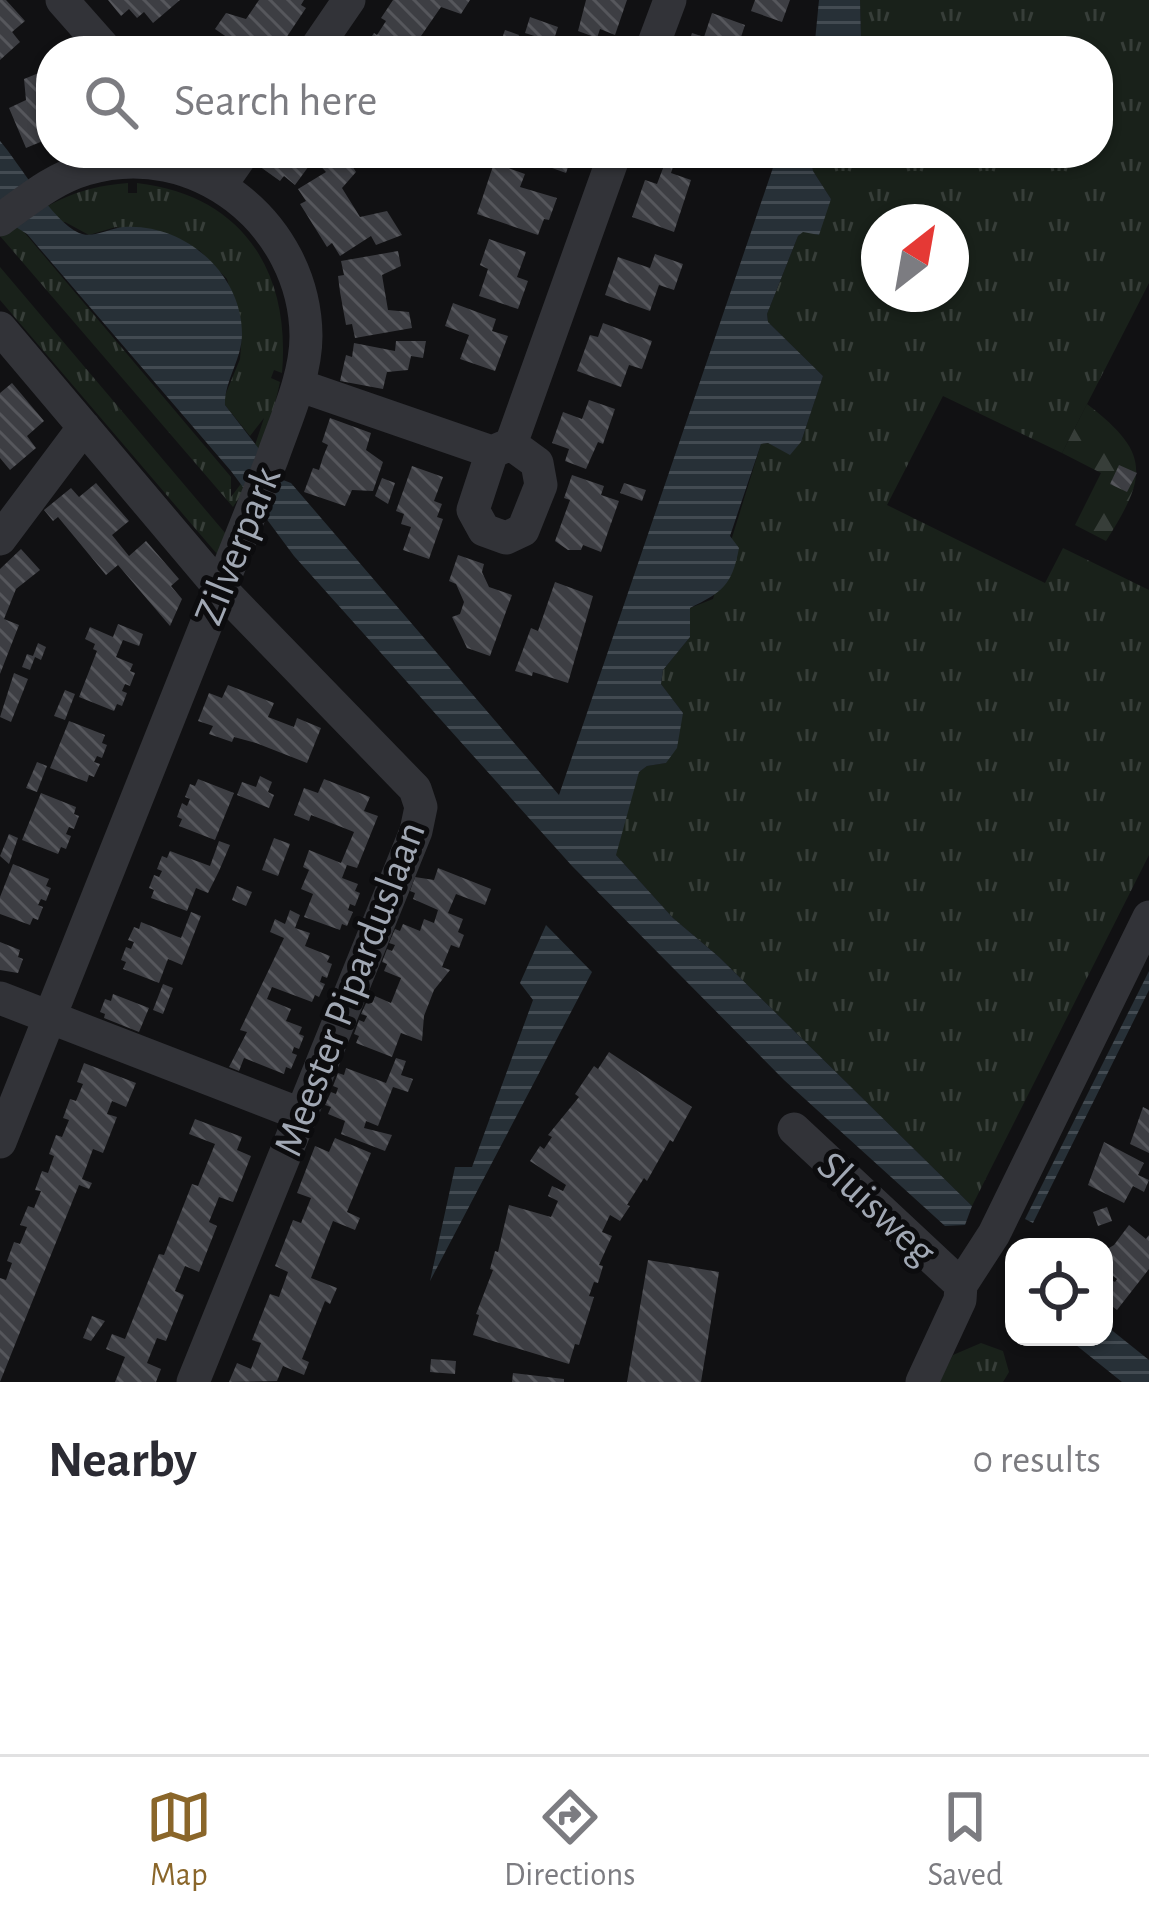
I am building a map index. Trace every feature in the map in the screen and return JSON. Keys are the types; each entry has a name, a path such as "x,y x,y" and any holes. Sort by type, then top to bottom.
{"street":[{"path":"62,0 93,36"},
{"path":"324,36 349,0"},
{"path":"657,36 670,0"},
{"name":"Zilverpark","path":"0,220 42,187 91,168"},
{"name":"Zilverpark","path":"0,1142 298,385 306,338 299,287 280,247 257,215 220,186 183,168"},
{"path":"220,186 233,168"},
{"path":"298,385 501,448 609,168"},
{"path":"0,328 219,587"},
{"path":"3,534 84,427"},
{"name":"Meester Piparduslaan","path":"194,1382 416,831 421,807 415,789 219,587"},
{"path":"922,1382 960,1300 962,1285 994,1234 1149,917"},
{"path":"0,998 301,1114"},
{"name":"Sluisweg","path":"794,1129 962,1285"}],"green space":[{"path":"860,0 1149,0 1149,283 1062,453 943,396 887,505 1045,583 1063,548 1149,590 1149,855 972,1206 719,957 673,918 616,855 639,772 666,763 683,713 661,684 663,670 690,637 690,608 713,599 761,444 790,454 801,442 823,376 768,322 767,314 798,236 831,199 812,168 1113,168 1113,36 861,36"},
{"path":"128,183 128,193 137,193 137,183 174,190 205,203 231,221 268,271 283,336 282,373 274,370 271,378 280,382 268,431 233,507 0,236 60,200","holes":["65,222 89,235 116,227 199,250 227,279 242,334 240,359 225,405 250,436 264,418 243,481 231,497 231,477 24,232"]},
{"path":"0,267 226,534 217,554 0,300"},
{"path":"1087,404 1122,436 1136,465 1130,498 1106,541 1075,525 1101,473 1062,453"},
{"path":"981,1343 1003,1351 1009,1372 1003,1382 939,1382 953,1355"}],"shaded area":[{"path":"819,0 860,0 861,36 815,36"},
{"path":"0,141 47,205 79,233 146,228 168,233 206,256 232,291 242,334 225,405 283,480 291,483 559,795 773,168 812,168 831,199 819,235 803,232 798,236 767,314 768,322 823,376 801,442 790,455 761,444 730,536 739,548 733,571 718,592 690,608 690,637 663,670 661,684 683,713 677,748 666,763 639,772 616,855 673,918 719,957 972,1206 965,1225 945,1226 784,1080 572,866 294,556 231,471 27,234 0,217"},
{"path":"546,925 592,972 430,1281 455,1167 472,1167 533,1000 520,983"},
{"path":"1149,971 1149,990 1033,1223 1025,1219"},
{"path":"1113,1331 1149,1360 1149,1382 1122,1382 1077,1346 1113,1346"}],"building":[{"path":"0,0 6,0 25,21 12,32 20,42 0,60"},
{"path":"108,0 180,0 153,23 144,12 137,18 129,9 121,16"},
{"path":"259,0 304,0 301,5 306,8 287,36 225,36 215,29 226,13 246,19"},
{"path":"393,0 470,0 461,14 441,7 421,36 372,36 386,21 381,18"},
{"path":"586,0 627,0 615,35 600,29 598,36 578,31"},
{"path":"755,0 790,0 782,22 751,11"},
{"path":"712,13 745,25 741,36 704,36"},
{"path":"530,17 558,27 555,36 525,33"},
{"path":"36,74 36,144 26,148 9,108 26,100 24,79"},
{"path":"262,168 307,168 295,185 284,176 280,181"},
{"path":"322,168 353,168 356,172 342,188 360,217 387,211 402,235 376,245 371,236 340,256 332,243 327,247 300,204 306,201 298,189 326,172"},
{"path":"492,168 525,174 520,187 557,198 538,235 477,214"},
{"path":"663,168 673,168 671,173 691,180 674,232 632,217 645,180 657,184"},
{"path":"489,239 526,252 517,277 528,281 518,309 479,296 488,269 480,265"},
{"path":"398,251 401,266 382,275 388,310 409,312 412,328 355,338 352,324 346,325 340,292 341,261"},
{"path":"655,254 683,264 674,290 659,285 650,311 605,295 618,257 650,268"},
{"path":"453,303 496,319 492,331 508,336 495,371 460,359 469,335 445,326"},
{"path":"603,323 652,341 642,369 629,365 621,387 577,371 590,335 598,337"},
{"path":"396,341 426,341 423,358 411,356 408,370 387,372 383,389 340,381 354,343 395,351"},
{"path":"12,383 44,421 27,436 36,448 10,470 0,458 0,393"},
{"path":"589,400 615,409 603,444 598,442 586,469 565,461 569,449 552,443 563,412 582,419"},
{"path":"330,418 371,433 366,450 383,462 373,491 352,490 345,506 304,492 328,445 322,442"},
{"path":"1119,465 1137,473 1127,492 1110,484"},
{"path":"412,466 443,477 434,501 442,504 437,517 443,519 429,559 403,550 411,527 401,524 404,514 396,511"},
{"path":"572,475 604,486 601,495 619,501 601,552 583,545 581,550 568,550 555,541 570,500 564,498"},
{"path":"382,478 395,483 388,504 375,496"},
{"path":"96,483 129,521 112,535 129,556 146,541 179,579 171,586 182,599 170,626 118,565 106,575 58,517 53,521 44,510 71,488 79,497"},
{"path":"624,483 646,490 642,501 620,493"},
{"path":"21,549 40,570 16,589 4,619 19,625 0,674 0,569"},
{"path":"458,555 484,564 482,572 489,587 512,595 490,656 467,648 452,617 460,614 464,602 456,584 449,581"},
{"path":"555,582 593,596 568,683 515,671 531,628 538,631"},
{"path":"118,624 143,634 139,646 123,640 116,657 133,664 130,671 135,673 122,691 127,693 122,706 117,704 114,711 79,697 97,651 85,639 90,627 113,637"},
{"path":"38,643 46,647 41,660 35,657 30,670 22,667 27,654 33,656"},
{"path":"14,673 28,679 11,722 0,717"},
{"path":"228,685 274,703 268,717 294,727 297,718 321,728 307,763 256,743 209,734 213,726 198,721 209,693 222,698"},
{"path":"65,690 75,694 65,720 54,716"},
{"path":"69,721 105,735 102,758 97,756 94,762 100,764 87,782 50,768"},
{"path":"37,762 47,766 37,792 26,788"},
{"path":"260,776 272,782 269,808 237,795 242,782 256,787"},
{"path":"198,779 234,793 215,840 179,826 182,803 187,806 190,784 195,786"},
{"path":"324,779 370,797 364,811 378,816 357,868 347,865 342,878 358,884 355,891 360,893 355,906 350,904 348,910 353,912 347,926 342,924 340,930 304,917 313,894 301,889 309,870 303,867 309,850 341,863 354,832 311,815 309,821 294,815 304,788 318,793"},
{"path":"41,793 76,807 74,814 79,816 66,834 71,836 66,849 61,847 58,854 22,840"},
{"path":"9,834 18,838 9,864 0,856"},
{"path":"274,838 290,844 278,876 262,870"},
{"path":"219,841 230,845 219,871 208,893 196,888 187,911 151,898 154,890 149,888 154,875 159,877 162,871 157,869 162,856 167,858 170,851 210,866"},
{"path":"13,864 49,879 46,901 41,899 38,920 33,918 30,925 0,914 0,897"},
{"path":"438,868 491,889 485,905 456,894 448,913 463,919 459,948 451,945 442,967 450,970 434,990 424,1016 422,1041 401,1033 392,1057 356,1043 359,1036 354,1034 359,1020 364,1022 367,1016 361,1014 367,1001 372,1003 375,996 391,1003 401,978 384,971 387,964 382,962 387,949 392,951 395,945 389,943 395,929 400,931 403,924 420,931 424,919 434,923 438,910 413,899 415,893 410,891 415,877 434,880"},
{"path":"237,886 252,892 246,906 232,900"},
{"path":"290,910 300,915 295,928 310,933 305,946 330,956 327,962 332,964 327,978 322,976 320,982 325,984 319,997 315,995 312,1002 272,987 267,999 291,1009 286,1021 302,1027 299,1034 304,1036 299,1049 294,1047 292,1053 297,1055 291,1069 286,1067 284,1074 244,1058 239,1071 229,1067 247,1032 240,1030 284,938 270,932 275,919 285,924"},
{"path":"191,912 201,916 182,965 168,959 159,983 123,969 126,962 121,960 134,942 128,940 134,927 139,929 141,922 181,938"},
{"path":"0,942 20,950 18,957 23,959 18,973 0,970"},
{"path":"163,984 173,988 163,1014 153,1010"},
{"path":"113,994 149,1008 139,1032 104,1018 100,1012"},
{"path":"609,1052 692,1107 620,1221 610,1215 602,1232 612,1236 569,1364 473,1335 509,1205 551,1217 558,1201 548,1196 552,1186 563,1191 566,1185 530,1161 540,1146 544,1149 552,1137 548,1135 579,1097 575,1094"},
{"path":"396,1058 406,1061 401,1075 413,1079 408,1092 393,1087 378,1126 366,1121 364,1128 392,1135 385,1151 341,1134 345,1121 328,1114 331,1107 325,1105 331,1092 336,1094 338,1088 333,1086 338,1073 344,1075 346,1068 386,1083"},
{"path":"84,1063 136,1083 126,1107 112,1101 107,1114 117,1117 103,1153 93,1149 82,1179 92,1183 89,1189 79,1185 0,1382 0,1278 6,1280 14,1242 20,1244 27,1227 20,1225 28,1206 34,1208 41,1191 35,1190 42,1171 48,1173 56,1135 62,1137 69,1120 63,1118 83,1084 77,1082"},
{"path":"1143,1107 1149,1110 1149,1153 1130,1144"},
{"path":"195,1119 242,1137 237,1150 251,1156 233,1202 219,1197 209,1222 217,1226 199,1272 185,1266 175,1291 184,1295 166,1341 157,1338 147,1363 161,1369 156,1382 115,1382 125,1357 106,1349 112,1334 125,1339 159,1254 164,1255 192,1184 198,1186 215,1144 189,1134"},
{"path":"335,1138 371,1153 347,1212 360,1218 355,1230 333,1221 311,1278 337,1288 330,1304 325,1301 302,1359 309,1362 304,1375 283,1366 277,1381 229,1382 237,1363 251,1369 261,1343 252,1340 270,1294 279,1297 288,1272 275,1266 293,1220 301,1223 311,1198 297,1193 315,1146 329,1152"},
{"path":"1104,1142 1144,1163 1138,1175 1149,1180 1144,1192 1133,1186 1124,1203 1088,1185"},
{"path":"1107,1207 1112,1221 1098,1226 1093,1212"},
{"path":"1129,1225 1146,1239 1149,1235 1149,1269 1117,1310 1113,1307 1114,1245"},
{"path":"648,1260 719,1272 701,1382 627,1382"},
{"path":"92,1316 105,1321 91,1341 83,1338"},
{"path":"431,1359 456,1361 455,1374 430,1372"},
{"path":"513,1373 564,1379 564,1382 512,1382"}]}
